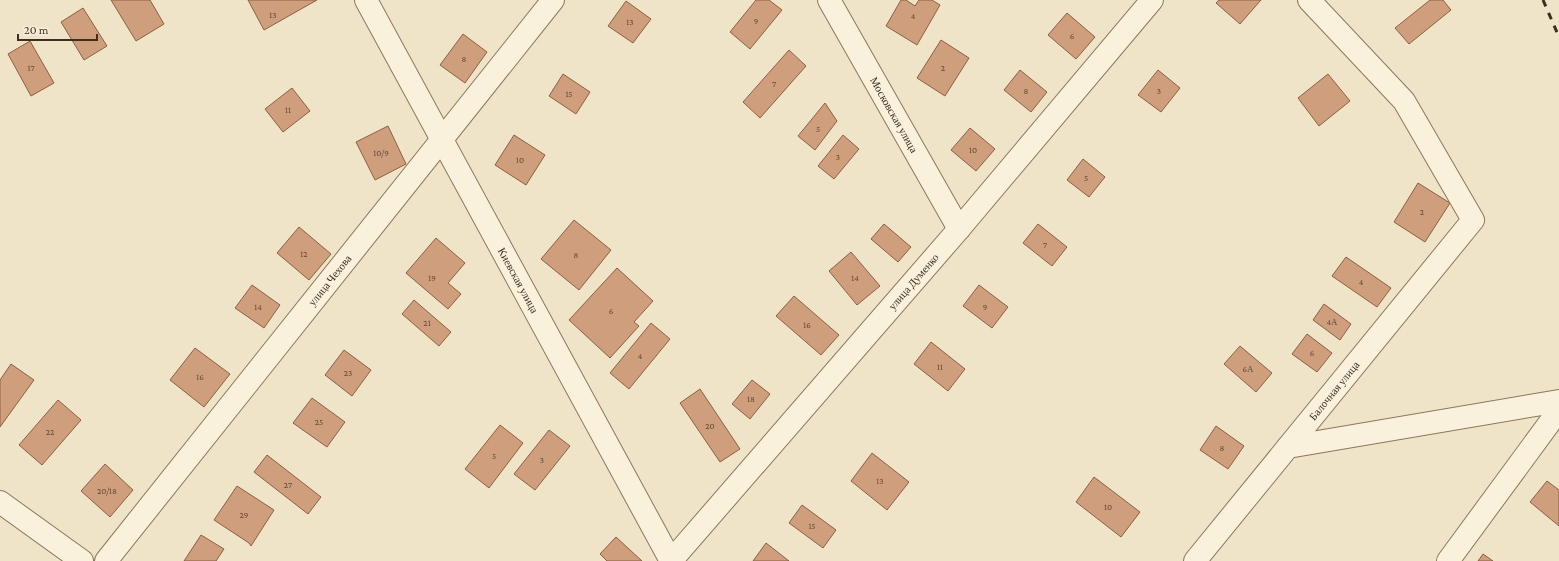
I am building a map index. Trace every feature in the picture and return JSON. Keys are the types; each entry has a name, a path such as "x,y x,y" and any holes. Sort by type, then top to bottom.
{"street":[{"name":"Киевская улица","path":"366,0 671,561"},
{"name":"улица Чехова","path":"106,561 553,0"},
{"name":"Московская улица","path":"829,0 959,229"},
{"name":"улица Думенко","path":"671,561 959,229 1152,0"},
{"name":"Балочная улица","path":"1195,561 1473,220 1404,101 1309,0"},
{"path":"1288,447 1559,400"},
{"path":"1448,561 1559,410"},
{"path":"0,502 82,561"}],"building":[{"path":"111,0 150,0 164,24 136,41"},
{"path":"248,0 317,0 264,30"},
{"path":"756,0 769,0 782,10 750,49 730,32"},
{"path":"901,0 906,0 915,6 919,0 932,0 940,5 917,45 886,26"},
{"path":"1219,0 1261,0 1240,24 1216,3"},
{"path":"1430,0 1443,0 1451,10 1409,44 1395,28"},
{"path":"626,1 651,19 633,43 608,26"},
{"path":"83,8 107,46 84,60 61,22"},
{"path":"1067,13 1095,37 1076,59 1048,35"},
{"path":"463,34 487,52 465,83 440,65"},
{"path":"941,40 969,58 945,96 917,78"},
{"path":"30,41 54,83 31,96 8,54"},
{"path":"789,50 806,66 760,118 743,102"},
{"path":"1020,70 1047,92 1031,112 1004,90"},
{"path":"1158,70 1180,88 1161,112 1138,95"},
{"path":"563,74 590,92 576,114 549,96"},
{"path":"1328,74 1350,101 1319,126 1298,98"},
{"path":"292,88 310,111 283,132 265,109"},
{"path":"825,103 837,121 815,150 798,136"},
{"path":"388,126 406,164 375,180 356,142"},
{"path":"970,128 995,149 976,171 951,150"},
{"path":"514,135 545,155 526,185 495,165"},
{"path":"843,135 859,149 834,179 818,166"},
{"path":"1083,159 1105,177 1089,197 1067,180"},
{"path":"1418,183 1450,203 1425,242 1394,222"},
{"path":"574,220 611,250 579,290 541,259"},
{"path":"884,224 911,247 898,262 871,239"},
{"path":"1038,224 1067,247 1052,266 1023,243"},
{"path":"299,227 331,254 309,280 277,253"},
{"path":"436,238 465,263 448,283 461,294 448,309 406,273"},
{"path":"851,252 880,286 857,305 829,271"},
{"path":"1346,257 1391,288 1377,307 1332,276"},
{"path":"617,268 653,301 634,322 639,326 610,358 569,320"},
{"path":"252,285 280,305 264,328 235,308"},
{"path":"979,285 1008,307 992,328 963,306"},
{"path":"794,296 839,335 821,355 776,316"},
{"path":"414,300 451,332 439,346 402,314"},
{"path":"1324,304 1351,324 1340,340 1313,320"},
{"path":"651,323 670,339 629,389 610,373"},
{"path":"1307,334 1332,353 1317,372 1292,354"},
{"path":"931,342 965,369 948,391 914,364"},
{"path":"1240,346 1272,373 1256,392 1224,364"},
{"path":"195,348 230,374 204,407 170,380"},
{"path":"344,350 371,370 352,396 325,375"},
{"path":"11,364 34,380 0,427 0,380"},
{"path":"752,380 770,394 750,419 732,404"},
{"path":"700,389 740,449 720,462 680,403"},
{"path":"312,398 345,422 327,447 293,423"},
{"path":"58,400 81,420 42,465 19,445"},
{"path":"500,425 523,443 489,488 465,469"},
{"path":"1216,426 1244,446 1228,469 1200,450"},
{"path":"549,430 570,446 535,490 514,474"},
{"path":"872,453 909,482 887,510 851,481"},
{"path":"267,455 321,497 308,514 254,472"},
{"path":"105,464 133,490 110,517 81,491"},
{"path":"1094,477 1140,512 1121,537 1076,502"},
{"path":"1547,481 1559,490 1559,526 1530,502"},
{"path":"237,486 274,510 251,546 249,543 214,520"},
{"path":"802,505 836,530 823,548 789,523"},
{"path":"201,535 224,549 216,561 184,561"},
{"path":"616,537 642,561 607,561 600,554"},
{"path":"766,543 789,561 753,561"},
{"path":"1483,554 1493,561 1478,561"}],"railway":[{"path":"1543,0 1559,37"}]}
